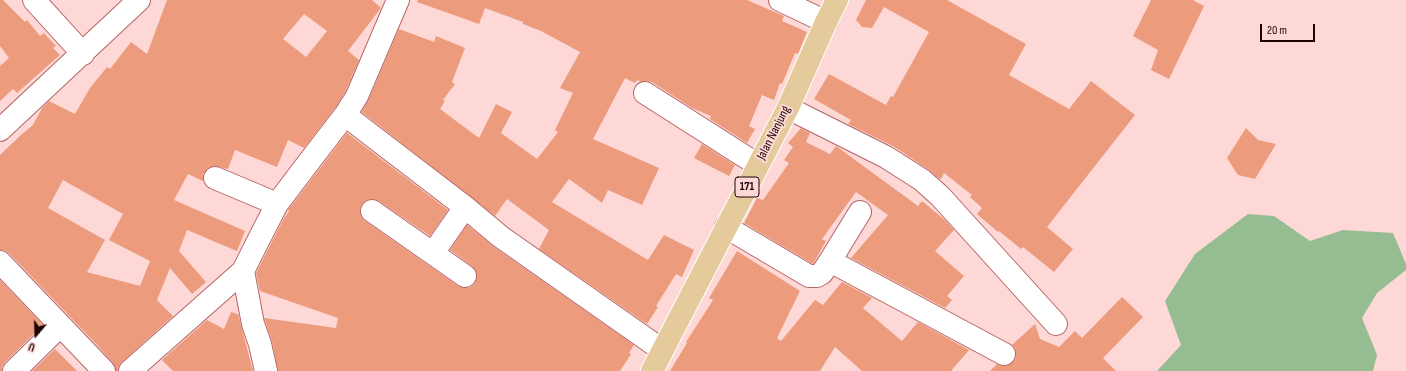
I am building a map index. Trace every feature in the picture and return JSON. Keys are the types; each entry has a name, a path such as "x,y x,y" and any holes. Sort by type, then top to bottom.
{"main road":[{"name":"Jalan Nanjung","path":"652,371 788,108 837,0"}],"street":[{"path":"34,0 83,54"},
{"path":"0,130 139,0"},
{"path":"130,371 243,271 277,204 345,115 357,96 398,0"},
{"path":"780,0 826,22"},
{"path":"645,93 758,165"},
{"path":"788,108 886,157 922,180 940,196 1056,324"},
{"path":"345,115 465,207 501,237 662,350"},
{"path":"215,178 277,204"},
{"path":"433,253 465,207"},
{"path":"372,211 465,276"},
{"path":"726,227 809,276 817,276 822,273 860,212"},
{"path":"830,261 1004,354"},
{"path":"1,263 104,371"},
{"path":"243,271 253,324 260,344 266,371"},
{"path":"14,371 60,326"}],"green space":[{"path":"1248,214 1274,216 1310,241 1343,230 1393,233 1406,264 1406,270 1377,293 1362,318 1377,355 1373,371 1157,371 1181,345 1165,301 1195,254"}],"building":[{"path":"0,0 3,0 25,22 27,20 40,36 44,33 56,46 53,48 60,55 17,93 13,89 0,101 0,66 9,58 0,46"},
{"path":"167,0 372,0 381,8 348,51 359,60 346,90 335,108 304,148 288,140 277,167 235,150 228,169 214,166 208,168 203,174 203,181 188,174 174,200 245,231 237,251 187,230 179,251 206,282 192,294 170,268 157,300 173,316 122,362 118,367 118,371 116,371 113,363 98,346 9,253 4,250 0,250 0,155 33,125 42,108 49,101 75,114 90,88 107,67 110,69 131,42 147,54","holes":["304,14 327,31 306,57 283,39","63,180 123,214 109,240 150,261 140,286 87,272 105,240 48,208"]},
{"path":"418,0 747,0 784,16 782,21 807,32 798,54 795,53 782,84 780,83 774,100 762,95 749,126 755,129 747,143 710,119 711,116 692,108 652,82 641,82 637,80 635,83 625,78 593,139 659,168 642,205 608,190 602,203 569,179 552,202 648,260 664,235 694,250 682,277 676,274 656,306 658,307 647,324 539,249 549,230 507,199 495,216 362,112 399,29 434,42 436,36 465,48 452,82 455,84 443,100 445,101 440,109 479,138 496,104 512,112 501,133 537,159 558,132 555,130 573,93 560,88 580,52 541,31 523,24 523,22 485,8 479,24 417,2"},
{"path":"866,0 947,0 1026,44 1009,75 1069,109 1091,81 1135,115 1047,227 1073,249 1054,272 1023,247 1021,249 999,231 998,232 977,214 982,208 970,197 972,195 944,173 941,179 938,178 929,170 893,146 848,124 851,120 814,99 829,74 886,105 891,96 893,97 929,32 884,7 872,28 862,27 856,20"},
{"path":"1151,0 1193,0 1204,6 1169,79 1151,70 1158,50 1133,36"},
{"path":"801,128 810,133 806,142 830,154 836,146 918,206 922,201 946,221 954,230 935,251 964,276 947,296 952,300 945,308 851,258 888,215 856,192 822,239 826,241 813,264 744,223 757,198 763,200 789,163 784,160 793,147 788,143"},
{"path":"1246,128 1258,140 1276,144 1255,179 1238,175 1227,158"},
{"path":"347,133 448,210 430,236 379,201 373,199 367,200 362,204 360,210 361,216 365,221 458,286 464,288 471,287 475,283 477,277 476,271 472,266 450,250 467,225 494,247 634,345 629,353 631,354 620,371 278,371 272,341 264,318 336,328 338,318 260,291 256,273 289,211 288,210"},
{"path":"702,144 735,165 729,176 694,158"},
{"path":"737,251 800,291 777,338 781,341 815,300 823,305 842,282 872,298 863,308 902,341 918,322 969,350 951,371 862,371 835,347 820,371 670,371 687,343 686,342 713,300 709,298"},
{"path":"0,280 43,325 5,362 2,367 2,371 0,371"},
{"path":"1122,297 1143,317 1103,358 1116,371 990,371 997,364 1004,366 1011,364 1015,360 1015,348 1012,345 1035,324 1040,339 1059,347 1075,331 1082,338"},
{"path":"231,312 238,314 253,371 173,371 162,360 207,320 224,329"},
{"path":"55,349 77,371 32,371"}]}
